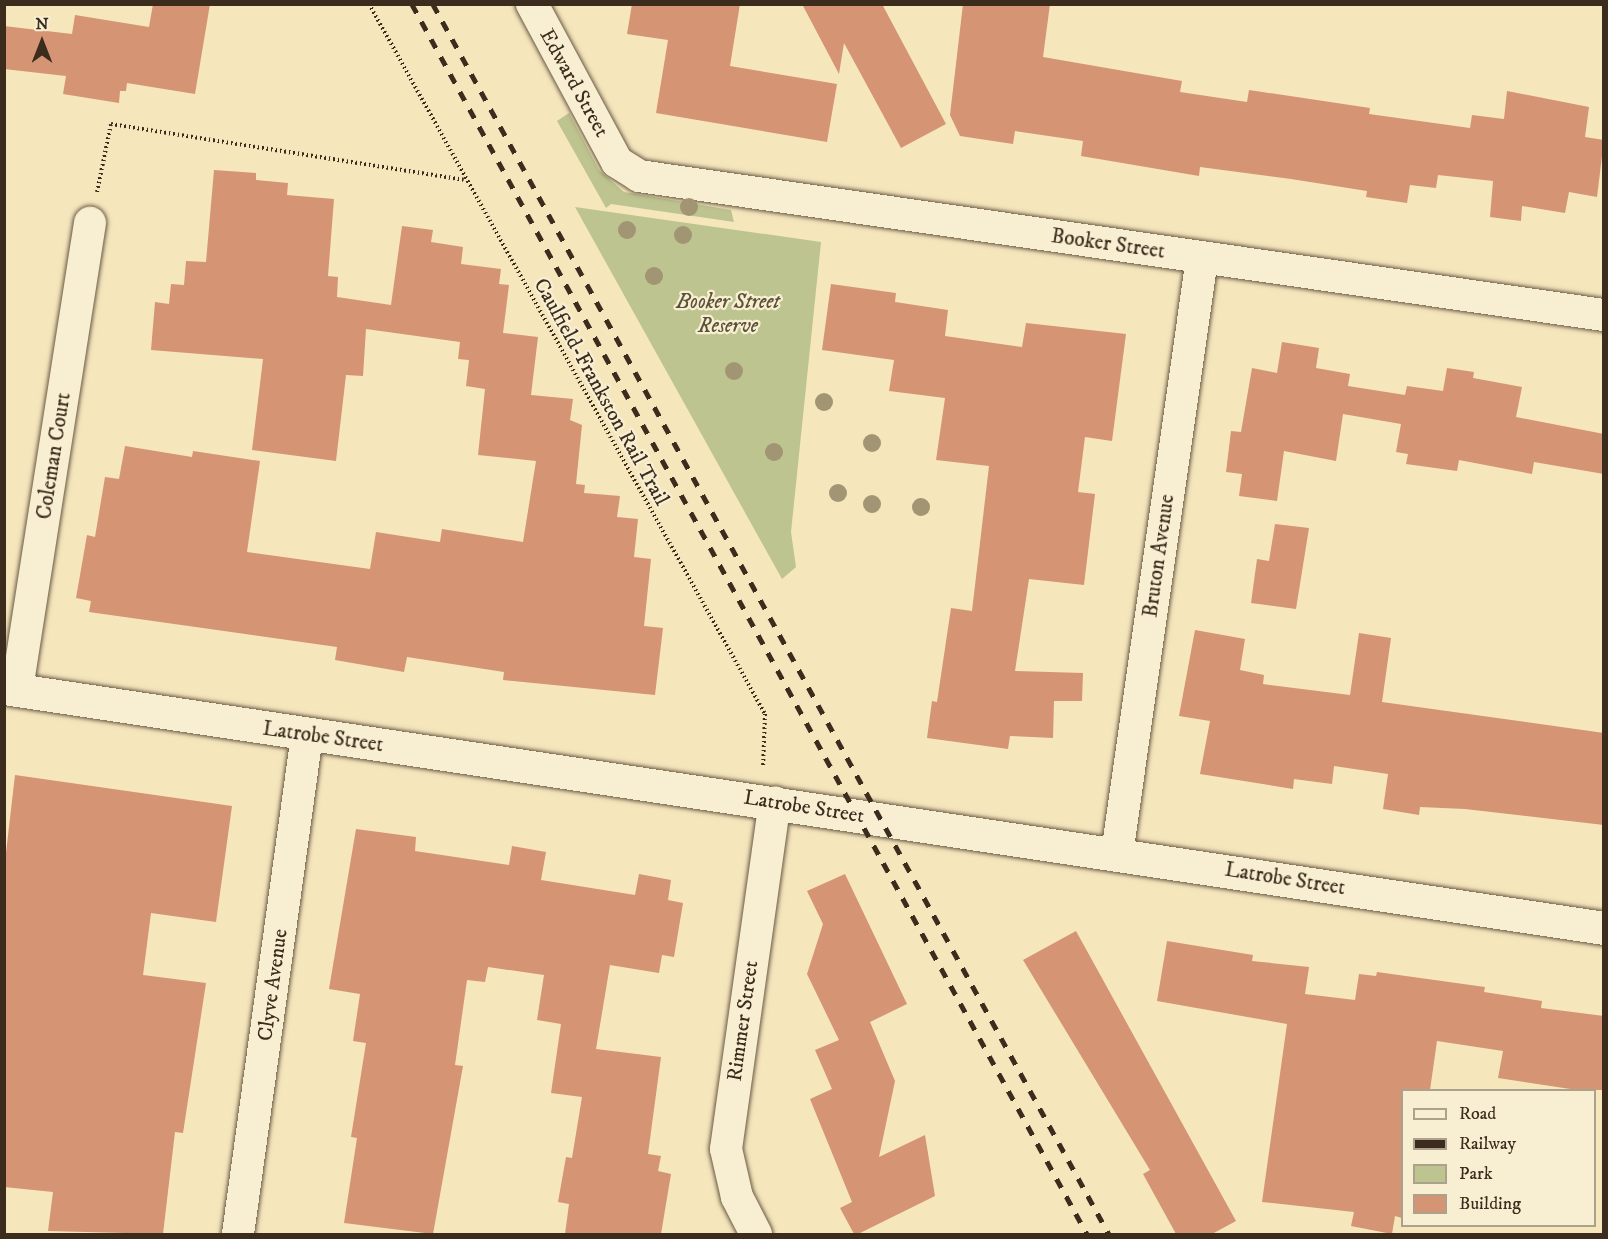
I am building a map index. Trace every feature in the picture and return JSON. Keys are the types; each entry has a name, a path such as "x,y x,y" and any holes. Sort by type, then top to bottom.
{"street":[{"name":"Edward Street","path":"532,4 617,162"},
{"name":"Booker Street","path":"617,162 639,176 661,181 1604,315"},
{"name":"Coleman Court","path":"11,688 90,223"},
{"name":"Bruton Avenue","path":"1117,854 1202,258"},
{"name":"Latrobe Street","path":"11,688 307,735 774,802 1604,928"},
{"name":"Clyve Avenue","path":"238,1234 307,735"},
{"name":"Rimmer Street","path":"756,1234 737,1197 726,1149 774,802"}],"path":[{"name":"Caulfield-Frankston Rail Trail","path":"369,4 465,181 765,714 763,778 774,802"},
{"path":"90,223 111,123 465,181"}],"green space":[{"path":"569,113 599,170 624,192 731,210 734,222 611,204 606,208 557,121"},
{"name":"Booker Street Reserve","path":"575,207 821,242 791,532 796,567 782,579"}],"building":[{"path":"153,4 210,4 195,94 127,83 126,91 120,91 119,103 63,94 66,76 4,69 4,26 72,34 75,15 149,27"},
{"path":"632,4 740,4 730,66 837,84 827,142 656,113 668,40 627,34"},
{"path":"802,4 882,4 946,124 901,148 844,43 839,74"},
{"path":"963,4 1050,4 1043,57 1182,81 1180,92 1247,102 1249,90 1370,108 1369,114 1470,128 1472,115 1504,119 1507,91 1589,107 1585,137 1604,140 1597,197 1569,192 1565,213 1522,206 1521,221 1490,217 1493,181 1438,175 1436,188 1410,185 1407,203 1366,197 1367,191 1291,179 1200,167 1199,176 1081,156 1083,141 1015,131 1013,144 960,136 950,115"},
{"path":"214,170 256,173 256,180 288,183 287,195 334,199 328,276 338,277 337,297 391,305 402,226 433,230 431,242 463,247 461,264 501,269 499,284 509,285 503,333 538,337 531,395 573,399 570,420 582,425 576,484 585,485 584,493 620,496 617,517 638,519 634,557 651,559 644,626 663,628 655,695 503,680 504,672 407,657 404,672 335,660 337,647 89,612 91,601 76,598 87,535 95,537 105,477 119,479 125,446 192,457 193,451 260,461 247,552 370,569 376,532 440,542 442,529 523,542 536,461 478,455 485,389 466,386 469,360 458,359 460,342 366,329 363,376 346,375 336,461 252,450 263,359 151,350 155,302 169,304 171,284 184,285 186,261 206,262"},
{"path":"831,284 896,293 895,302 948,310 945,336 1022,347 1026,323 1126,334 1112,441 1085,437 1078,492 1095,494 1084,585 1029,579 1015,671 1083,673 1082,701 1054,701 1053,738 1010,736 1008,749 927,738 932,701 937,702 951,608 972,611 989,466 936,460 945,398 889,391 894,360 822,350"},
{"path":"1282,342 1319,348 1316,368 1350,374 1348,386 1405,395 1407,386 1443,391 1447,368 1474,372 1473,378 1522,387 1516,417 1604,434 1604,474 1534,462 1532,474 1459,460 1457,471 1406,464 1408,454 1396,452 1401,424 1343,414 1336,461 1284,451 1277,501 1239,496 1242,474 1226,472 1231,431 1241,432 1252,368 1277,373"},
{"path":"1275,524 1309,528 1296,609 1251,603 1257,559 1269,561"},
{"path":"1195,630 1245,639 1240,670 1264,675 1263,684 1350,695 1359,633 1391,638 1382,702 1604,733 1604,825 1465,809 1420,807 1419,815 1383,809 1388,774 1334,766 1332,784 1294,779 1293,789 1200,774 1210,721 1179,716"},
{"path":"15,775 232,806 216,922 151,913 143,975 206,983 183,1133 175,1132 163,1234 48,1231 53,1192 4,1187 4,870"},
{"path":"356,829 416,837 415,851 509,865 512,846 546,852 541,880 635,895 639,874 671,880 668,900 683,903 674,957 662,955 659,973 610,965 596,1049 661,1057 648,1154 661,1156 658,1171 671,1174 661,1234 565,1234 569,1204 558,1202 566,1157 572,1158 582,1097 551,1093 561,1024 537,1020 544,975 488,967 485,982 467,980 455,1065 463,1066 433,1234 344,1223 357,1138 351,1137 366,1043 353,1041 360,994 329,989"},
{"path":"845,874 907,1004 870,1022 895,1081 879,1157 925,1135 935,1196 858,1234 854,1234 840,1208 852,1202 810,1099 832,1089 815,1050 839,1040 807,974 823,924 807,891"},
{"path":"1076,931 1236,1221 1212,1234 1176,1234 1143,1174 1150,1170 1023,960"},
{"path":"1167,941 1253,955 1252,961 1309,967 1305,994 1355,1000 1359,974 1376,976 1377,972 1485,987 1484,992 1542,1001 1541,1008 1604,1016 1604,1090 1570,1089 1498,1078 1503,1051 1437,1041 1430,1089 1401,1089 1401,1218 1395,1216 1392,1234 1351,1226 1354,1212 1262,1202 1287,1024 1157,1001"}],"railway":[{"path":"412,4 1087,1234"},
{"path":"433,4 1109,1234"}]}
